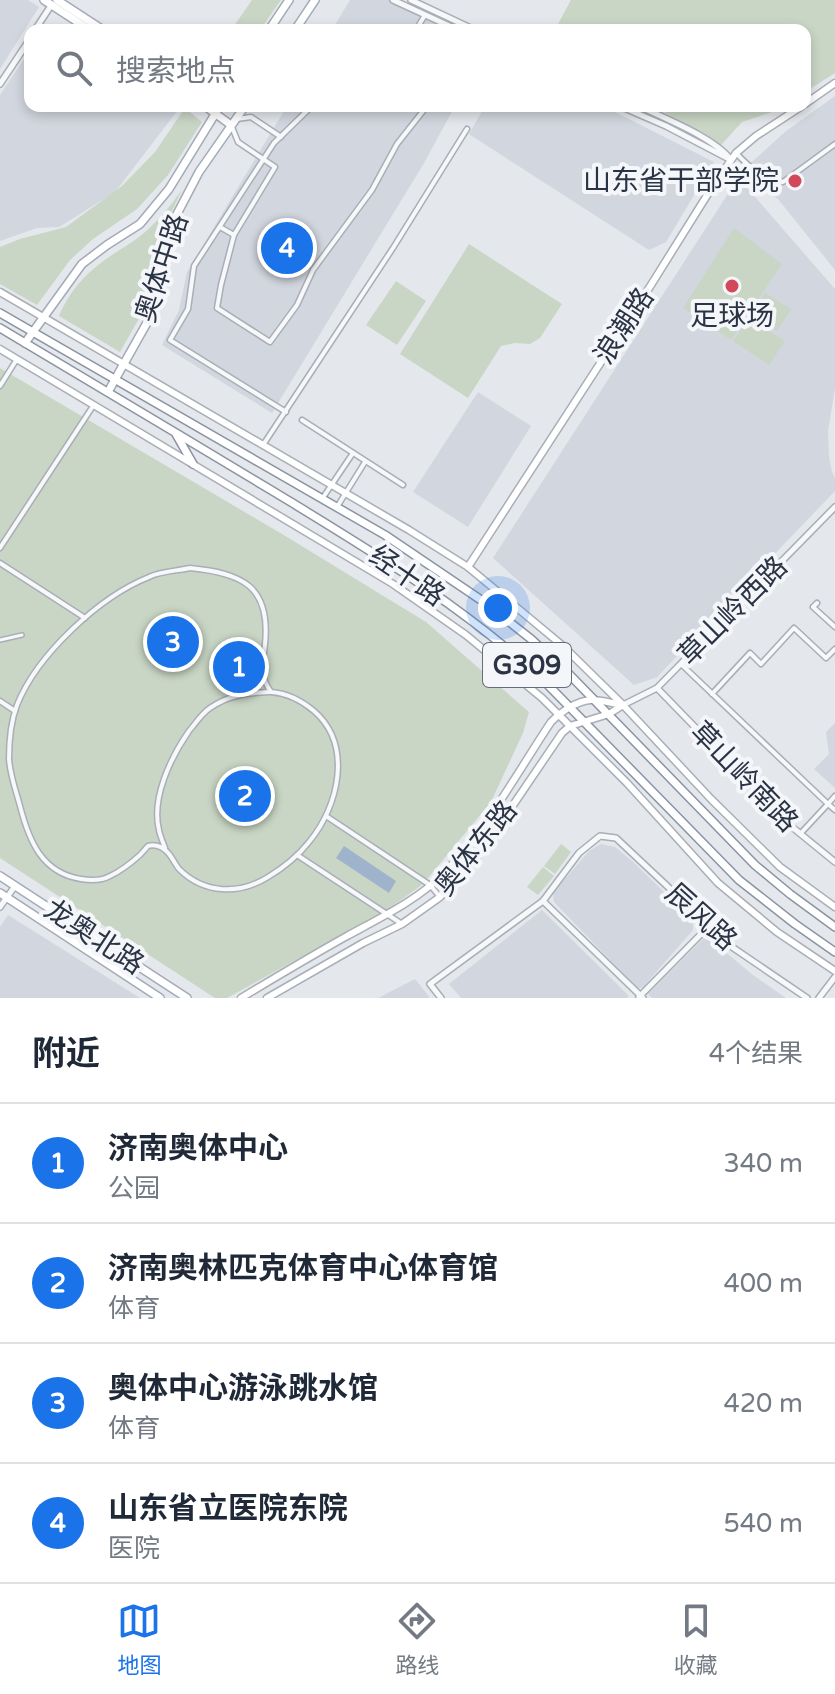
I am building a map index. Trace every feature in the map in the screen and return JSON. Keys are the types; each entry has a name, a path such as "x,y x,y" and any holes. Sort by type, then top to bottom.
{"main road":[{"path":"273,24 289,0"},
{"path":"299,24 315,0"},
{"path":"52,1 82,24"},
{"path":"52,1 92,24"},
{"name":"浪潮路","path":"811,100 835,83"},
{"name":"奥体中路","path":"25,343 82,264 140,224 169,189 216,112"},
{"path":"223,112 234,122"},
{"name":"奥体中路","path":"108,392 148,321 162,252 176,216 199,172 241,112"},
{"name":"浪潮路","path":"468,567 731,160 756,136 792,112"},
{"name":"经十路","path":"0,292 468,567 563,646 780,867 835,907"},
{"name":"经十路","path":"0,313 385,535 484,602 565,670 755,865 835,927"},
{"name":"经十路","path":"0,328 374,553 434,593 522,660 739,880 835,952"},
{"name":"经十路","path":"0,349 424,603 508,668 570,726"},
{"path":"175,432 193,464"},
{"path":"241,998 387,914 443,874 472,840 559,714 592,699 623,705"},
{"path":"623,705 609,714 570,726 718,883 777,932 835,974"},
{"name":"奥体东路","path":"267,998 402,924 440,897 484,848 562,733 570,726"},
{"name":"龙奥北路","path":"0,876 187,998"},
{"name":"龙奥北路","path":"3,896 160,998"}],"street":[{"path":"393,0 443,24"},
{"path":"411,0 462,24"},
{"path":"39,24 52,1"},
{"path":"419,24 428,9"},
{"path":"0,84 24,48"},
{"path":"286,412 170,340 188,309 194,266 274,143 306,112"},
{"path":"281,137 251,117 234,122 238,142 275,167 234,235 217,308 270,342 297,305 313,270 372,190 397,144 422,112"},
{"path":"633,112 731,160"},
{"path":"651,112 697,135 725,152 731,160"},
{"path":"263,445 467,129"},
{"path":"736,153 747,165 771,181 783,182 835,144"},
{"path":"220,227 234,235"},
{"path":"0,386 17,359"},
{"path":"0,548 93,405"},
{"path":"302,420 403,485"},
{"path":"322,499 353,453"},
{"path":"337,507 365,461"},
{"name":"草山岭西路","path":"623,705 657,688 835,507"},
{"path":"0,563 85,618"},
{"path":"166,850 156,845 148,846 127,866 109,877 93,881 72,878 42,859 23,819 9,757 18,704 43,661 85,618 115,594 151,575 190,568 219,571 251,587 263,604 267,626 261,670 271,692"},
{"path":"817,603 813,607 835,627"},
{"path":"712,694 750,653 761,664 794,628 826,658 835,649"},
{"path":"0,640 22,635"},
{"path":"681,664 835,810"},
{"name":"草山岭南路","path":"657,688 800,834 835,862"},
{"path":"278,692 306,704 329,727 339,756 333,796 326,816 297,855 247,888 210,888 182,872 166,850 158,828 159,801 167,767 178,747 208,709 244,693 278,692"},
{"path":"0,701 16,711"},
{"path":"800,834 835,796"},
{"path":"326,816 430,885 440,897"},
{"name":"辰风路","path":"543,901 579,853 600,836 616,838 732,947 807,998"},
{"path":"297,855 402,924"},
{"path":"0,907 3,896 15,886"},
{"path":"441,998 430,984 543,901 641,997 709,926"},
{"path":"819,998 835,974"}],"shaded area":[{"path":"0,0 28,0 39,7 28,24 24,24 24,31 0,69"},
{"path":"350,0 396,0 432,16 437,24 336,24"},
{"path":"24,59 24,112 176,112 115,192 59,227 37,228 0,241 0,95"},
{"name":"山东省干部学院","path":"835,96 835,270 778,199 743,170 786,131"},
{"path":"283,112 452,112 272,413 162,345 179,310 187,272"},
{"path":"482,112 615,112 714,162 666,242 649,250 469,134"},
{"path":"743,183 835,289 835,388 828,431 835,491 657,677 634,685 493,558 733,186"},
{"path":"478,392 531,426 468,527 413,492"},
{"path":"835,723 835,788 814,769 829,754 826,732"},
{"path":"601,844 615,847 632,861 693,920 693,930 638,989 554,902 553,893 589,851"},
{"path":"542,910 629,996 627,998 461,998 449,984"},
{"path":"8,915 140,998 0,998 0,927"},
{"path":"706,936 786,998 652,998 648,994"},
{"path":"415,979 430,998 378,998"}],"green space":[{"path":"252,0 281,0 264,24 235,24"},
{"path":"571,0 835,0 835,73 811,88 811,24 558,24"},
{"path":"182,112 190,112 202,122 168,175 137,209 93,239 70,260 37,305 0,284 0,247 66,227 122,186 155,152"},
{"path":"664,112 772,112 742,122 721,145"},
{"path":"182,190 160,236 145,308 120,352 59,316 82,279 144,233"},
{"name":"足球场","path":"734,228 782,264 731,340 683,308"},
{"path":"469,244 562,304 540,338 530,344 501,346 468,398 400,354"},
{"path":"396,281 426,301 397,345 366,325"},
{"path":"765,293 791,309 777,331 752,315"},
{"path":"749,318 785,341 769,365 733,341"},
{"path":"0,368 426,622 529,712 523,733 491,802 423,884 390,908 227,998 215,998 0,858"},
{"path":"561,844 571,852 555,874 544,866"},
{"path":"543,867 554,876 538,895 527,887"}],"water":[{"path":"344,846 396,881 389,893 336,858"}],"place":[{"name":"山东省干部学院","path":"795,181"},
{"name":"山东省立医院东院","path":"287,248"},
{"name":"足球场","path":"732,286"},
{"name":"奥体中心游泳跳水馆","path":"173,642"},
{"name":"济南奥体中心","path":"239,667"},
{"name":"济南奥林匹克体育中心体育馆","path":"245,796"}]}
